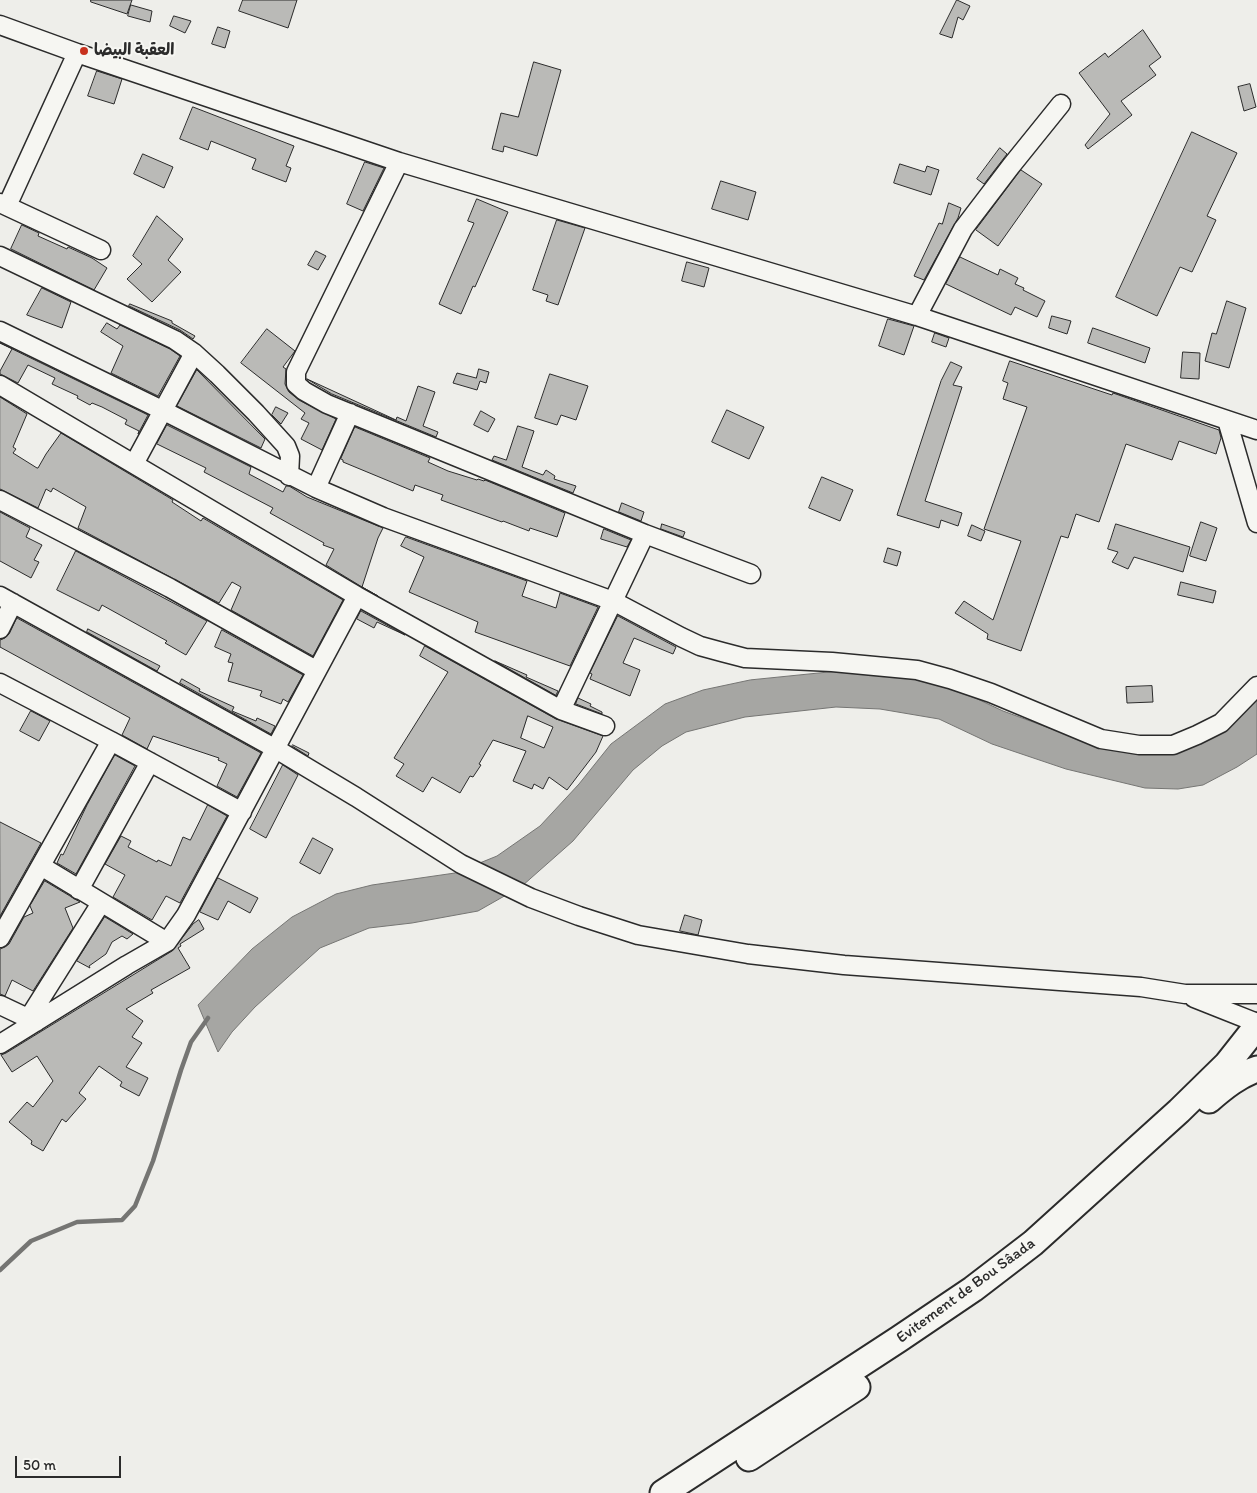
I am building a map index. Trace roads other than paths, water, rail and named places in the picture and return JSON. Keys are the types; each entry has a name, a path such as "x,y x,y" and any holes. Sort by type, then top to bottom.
{"highway":[{"name":"Evitement de Bou Sâada","path":"662,1493 974,1289 1033,1243 1179,1112 1227,1064 1257,1025"},
{"name":"Evitement de Bou Sâada","path":"694,1493 822,1410 986,1298 1037,1259 1221,1089 1245,1073 1257,1069"}],"street":[{"path":"0,26 399,162 917,316 1256,430"},
{"path":"76,53 4,205 101,250"},
{"path":"917,316 963,228 1061,104"},
{"path":"399,162 295,377 296,384 304,391 327,404 645,534 751,574"},
{"path":"0,256 175,340 194,353 256,413 286,446 290,456 289,476"},
{"path":"0,331 164,411 289,476 383,517 613,600 681,637 722,652 745,658 832,662 916,670 990,693 1101,740 1140,746 1173,745 1221,723 1257,686"},
{"path":"134,464 194,353"},
{"path":"0,385 357,596 561,710 605,726"},
{"path":"316,488 350,413"},
{"path":"1227,420 1257,523"},
{"path":"0,500 170,588 316,670"},
{"path":"561,710 645,534"},
{"path":"0,1044 32,1020 167,942 186,915 357,596"},
{"path":"0,629 6,600 276,749 461,864 531,898 638,935 748,954 844,965 1142,987 1184,994 1257,994"},
{"path":"0,683 242,812"},
{"path":"2,929 41,866 111,741"},
{"path":"79,890 150,762"},
{"path":"41,866 167,942"},
{"path":"32,1020 101,903"},
{"path":"1184,994 1257,1025"},
{"path":"0,1005 32,1020"}],"waterway":[{"path":"0,1270 31,1241 77,1222 122,1220 135,1206 153,1161 191,1042 208,1018"}],"place":[{"name":"العقبة البيضا","path":"84,51"}]}
